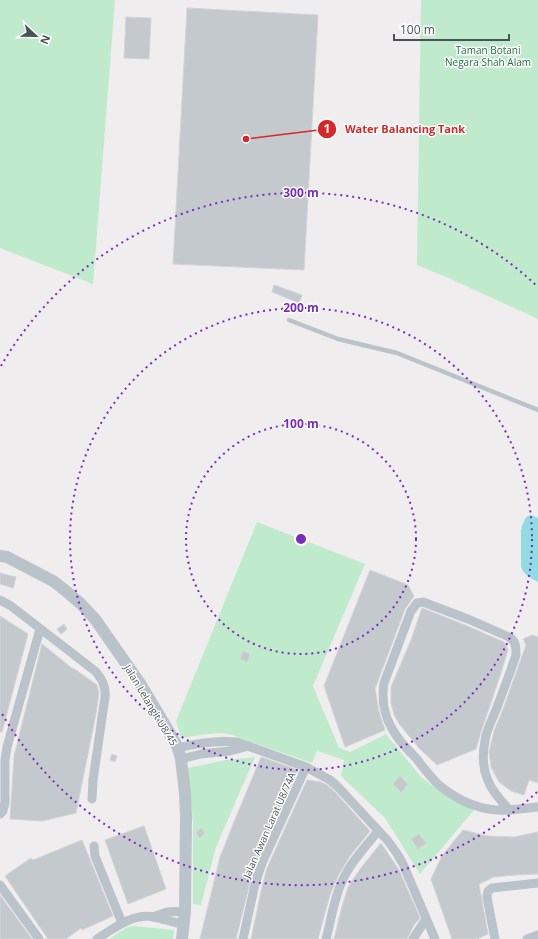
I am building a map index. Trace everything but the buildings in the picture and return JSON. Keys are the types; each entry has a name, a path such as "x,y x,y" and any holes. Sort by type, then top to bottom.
{"street":[{"name":"Jalan Lelangit U8/45","path":"0,556 6,557 53,581 81,604 94,619 141,685 165,725 179,753 185,793 186,817 186,911 182,939"},
{"path":"0,600 11,606 101,678 105,687 105,697 93,780 92,798"},
{"path":"510,810 494,793 486,777 483,760 485,740 516,655 515,642 510,636 468,618 426,602 417,603 411,612 384,683 382,692 383,704 388,722 396,735 439,785 453,795 468,803 485,809 510,810 538,806"},
{"path":"0,814 3,811 5,802 5,760 7,747 40,629"},
{"path":"179,753 197,743 221,741 237,742 306,766 334,783 393,848 403,864 435,939"},
{"name":"Jalan Awan Larat U8/74A","path":"242,939 255,884 262,863 306,766"},
{"path":"326,939 336,896 344,876 378,831"},
{"path":"94,846 95,856 122,923"},
{"path":"495,939 487,897 488,892 492,888 538,883"},
{"path":"0,885 39,939"},
{"path":"97,939 122,923 139,918 153,917 167,912 186,911"},
{"path":"153,917 184,925"},
{"path":"413,939 426,920"},
{"path":"527,939 538,934"}],"lane":[{"path":"290,320 338,339 396,353 538,410"}],"green space":[{"path":"0,0 115,0 93,284 0,248"},
{"name":"Taman Botani Negara Shah Alam","path":"421,0 538,0 538,319 417,265"},
{"path":"257,522 365,564 313,686 339,748 350,752 386,734 421,777 441,792 474,810 420,874 385,818 341,776 344,760 317,751 312,763 232,735 221,733 181,738 176,721"},
{"path":"255,757 216,847 201,905 193,904 193,822 188,768 226,760"},
{"path":"133,926 174,930 173,939 109,939 128,927"}],"water":[{"path":"531,515 538,518 538,582 527,576 521,567 521,531 526,517"}],"place":[{"name":"Water Balancing Tank","path":"246,139"}]}
